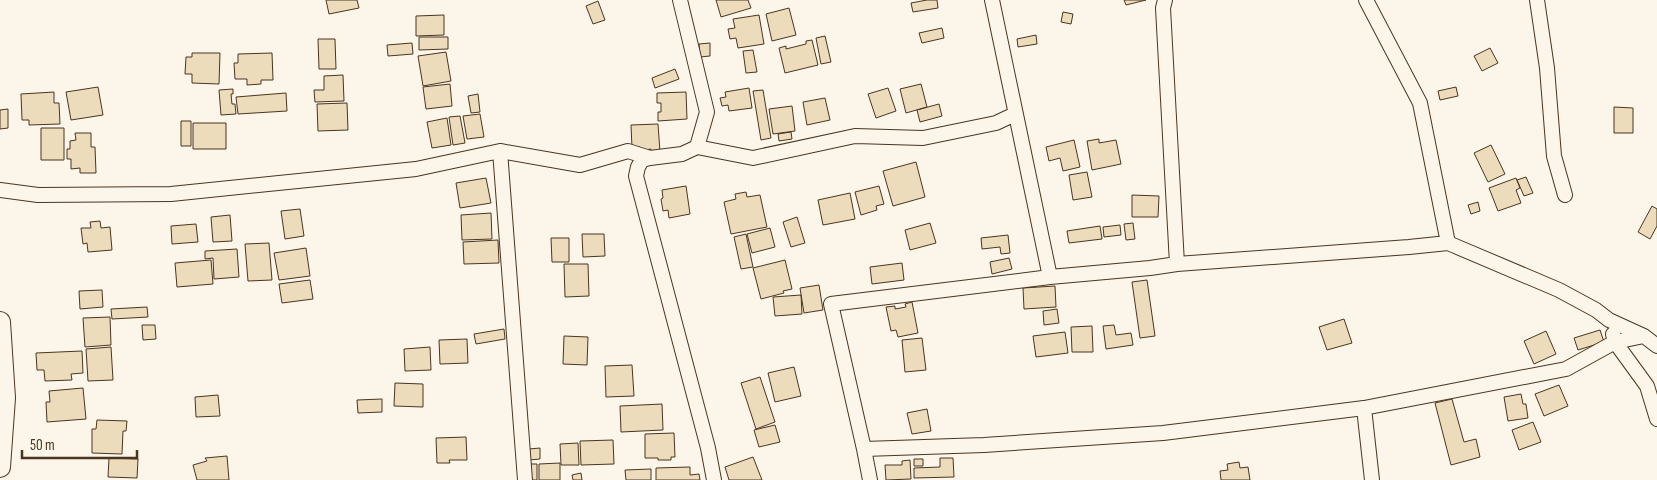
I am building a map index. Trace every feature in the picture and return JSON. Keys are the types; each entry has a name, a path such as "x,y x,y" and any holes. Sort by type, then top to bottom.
{"street":[{"path":"680,0 707,112 697,147"},
{"path":"992,0 1050,277"},
{"path":"1164,0 1177,264"},
{"path":"1366,0 1420,103 1448,243"},
{"path":"1537,0 1547,68 1554,156 1565,195"},
{"path":"714,480 708,448 636,176 642,160 682,154 697,147 754,158 855,136 923,138 996,123 1015,114"},
{"path":"0,190 38,195 171,194 416,169 500,151 580,166 628,151 650,158"},
{"path":"500,151 525,480"},
{"path":"870,480 831,304 1050,277 1177,264 1409,248 1448,243 1559,290 1596,310 1609,320 1644,336 1657,346"},
{"path":"1609,320 1615,342 1648,386 1657,418"},
{"path":"0,322 5,398 0,467"},
{"path":"864,449 984,445 1162,433 1364,408 1566,369 1615,342 1644,336"},
{"path":"1364,408 1372,480"}],"building":[{"path":"326,0 357,0 359,8 329,14"},
{"path":"716,0 748,0 751,8 721,17"},
{"path":"937,0 938,8 913,12 911,3"},
{"path":"1124,0 1146,0 1126,5"},
{"path":"598,1 605,20 593,24 586,6"},
{"path":"789,8 796,35 772,41 766,14"},
{"path":"1063,12 1073,14 1071,24 1061,22"},
{"path":"444,15 444,35 416,36 416,16"},
{"path":"759,15 764,44 738,48 736,38 730,39 728,29 735,28 733,19"},
{"path":"942,28 944,38 922,43 919,33"},
{"path":"1036,35 1037,44 1018,47 1017,39"},
{"path":"825,36 831,62 821,64 816,38"},
{"path":"419,37 448,37 448,49 419,50"},
{"path":"318,39 335,39 336,69 319,69"},
{"path":"812,40 818,65 785,73 779,48 786,46 786,49 806,44 806,41"},
{"path":"412,43 413,54 388,56 387,45"},
{"path":"710,43 710,56 700,57 699,44"},
{"path":"1490,48 1498,63 1482,71 1474,56"},
{"path":"753,50 757,72 746,73 743,51"},
{"path":"446,52 451,81 423,86 418,56"},
{"path":"192,53 220,53 219,84 192,83 192,74 185,74 186,57 192,57"},
{"path":"272,53 273,80 261,80 261,84 247,85 247,79 235,79 234,63 238,63 238,54"},
{"path":"675,69 679,79 655,88 652,78"},
{"path":"343,75 344,101 315,102 314,90 324,90 324,76"},
{"path":"450,84 452,106 426,109 423,87"},
{"path":"921,84 927,107 906,113 900,89"},
{"path":"98,87 103,115 71,120 66,92"},
{"path":"1456,87 1458,96 1440,100 1438,91"},
{"path":"749,88 752,108 729,111 728,105 722,106 720,98 726,97 725,92"},
{"path":"888,88 896,111 876,118 868,94"},
{"path":"233,89 233,94 231,94 232,104 235,104 236,114 221,115 219,90"},
{"path":"763,90 771,138 761,140 753,91"},
{"path":"54,92 54,103 59,103 60,124 29,125 29,120 22,120 21,94"},
{"path":"686,92 687,119 658,121 661,103 657,103 657,93"},
{"path":"286,93 287,111 238,114 236,97"},
{"path":"478,94 480,112 471,113 468,96"},
{"path":"825,98 830,120 807,125 803,102"},
{"path":"347,103 348,130 318,131 317,104"},
{"path":"939,104 942,116 920,122 917,110"},
{"path":"792,106 795,131 773,134 769,109"},
{"path":"1614,107 1633,108 1633,133 1614,133"},
{"path":"8,109 8,128 0,129 0,110"},
{"path":"480,114 484,137 467,139 463,116"},
{"path":"460,116 465,143 453,145 449,117"},
{"path":"447,118 451,145 432,148 427,122"},
{"path":"181,121 191,121 191,146 181,146"},
{"path":"193,123 226,123 226,149 193,149"},
{"path":"658,124 660,152 651,153 651,149 640,151 640,147 632,148 631,125"},
{"path":"41,128 64,128 64,160 41,160"},
{"path":"791,132 792,139 779,141 778,134"},
{"path":"75,133 91,133 91,147 95,147 96,173 80,173 80,168 71,169 71,159 67,159 67,149 70,149 70,141 76,140"},
{"path":"1099,139 1099,143 1116,140 1121,164 1092,170 1087,141"},
{"path":"1074,140 1080,167 1063,171 1060,158 1049,161 1046,147"},
{"path":"1491,145 1505,174 1488,182 1474,153"},
{"path":"916,162 925,197 893,206 883,171"},
{"path":"1087,172 1092,197 1073,200 1069,175"},
{"path":"1526,177 1533,193 1524,196 1517,180"},
{"path":"486,178 491,203 460,208 456,183"},
{"path":"1516,178 1520,188 1516,190 1521,203 1498,211 1489,188"},
{"path":"686,186 690,214 669,218 668,210 663,211 662,190"},
{"path":"879,186 884,204 876,206 877,210 861,215 855,192"},
{"path":"746,192 747,197 760,195 767,227 731,234 724,202 736,199 735,194"},
{"path":"850,193 855,219 823,225 818,200"},
{"path":"1132,195 1159,196 1158,217 1132,217"},
{"path":"1478,202 1480,211 1471,214 1468,205"},
{"path":"1652,206 1657,209 1657,226 1650,239 1638,232"},
{"path":"300,209 304,236 285,239 281,211"},
{"path":"491,213 492,239 462,240 461,215"},
{"path":"230,215 232,241 213,242 211,217"},
{"path":"797,217 805,243 791,247 783,222"},
{"path":"100,221 101,228 110,227 112,250 88,252 87,243 83,244 81,228 91,228 90,222"},
{"path":"930,223 936,243 910,250 905,230"},
{"path":"1133,223 1135,239 1126,240 1124,224"},
{"path":"196,224 198,242 172,244 171,226"},
{"path":"1120,225 1121,235 1104,237 1103,227"},
{"path":"1100,226 1102,239 1069,243 1067,231"},
{"path":"770,228 775,247 752,253 747,234"},
{"path":"582,234 604,234 605,256 583,257"},
{"path":"746,234 753,267 741,269 734,237"},
{"path":"1008,235 1010,253 1001,254 1000,247 982,249 981,238"},
{"path":"551,238 569,238 569,262 552,262"},
{"path":"498,240 499,263 464,264 463,242"},
{"path":"269,243 272,280 248,281 245,244"},
{"path":"306,248 310,276 279,280 274,253"},
{"path":"237,249 239,277 214,279 213,258 205,259 205,251"},
{"path":"1009,258 1012,269 992,274 990,262"},
{"path":"211,260 213,284 177,287 175,263"},
{"path":"785,260 792,289 761,299 753,268"},
{"path":"902,263 904,280 872,284 870,267"},
{"path":"564,264 588,264 589,296 565,297"},
{"path":"310,280 313,299 282,303 279,284"},
{"path":"1147,280 1155,336 1140,338 1132,282"},
{"path":"819,285 823,310 804,313 800,288"},
{"path":"1055,286 1056,307 1024,309 1023,288"},
{"path":"102,290 103,307 80,309 79,291"},
{"path":"801,295 802,314 775,316 773,297"},
{"path":"912,302 918,333 898,337 896,330 891,331 886,307 895,306 895,309 906,307 905,304"},
{"path":"147,307 148,317 112,319 111,309"},
{"path":"1057,309 1059,323 1044,325 1043,311"},
{"path":"110,317 111,345 85,347 83,318"},
{"path":"1344,319 1352,343 1327,350 1319,327"},
{"path":"142,325 155,325 156,339 143,340"},
{"path":"1114,325 1116,335 1131,333 1133,345 1106,349 1103,326"},
{"path":"1092,326 1093,352 1072,352 1071,327"},
{"path":"504,329 505,339 476,344 474,334"},
{"path":"1600,330 1604,342 1578,350 1574,338"},
{"path":"1546,331 1556,354 1534,364 1524,341"},
{"path":"1065,332 1068,353 1036,357 1033,336"},
{"path":"564,336 588,337 587,365 563,364"},
{"path":"922,338 926,370 905,372 902,340"},
{"path":"467,339 468,363 440,364 439,340"},
{"path":"111,347 113,380 88,381 86,349"},
{"path":"430,347 431,370 405,371 404,349"},
{"path":"82,351 83,373 71,374 72,380 45,381 44,370 37,370 36,353"},
{"path":"632,365 634,396 606,397 605,366"},
{"path":"794,367 801,396 775,402 768,373"},
{"path":"760,377 775,422 756,429 741,383"},
{"path":"395,383 423,384 423,407 394,406"},
{"path":"1559,385 1568,406 1544,416 1535,394"},
{"path":"83,388 86,419 47,422 46,402 50,402 49,391"},
{"path":"1521,394 1523,404 1526,404 1528,418 1508,421 1504,397"},
{"path":"218,395 220,416 196,417 195,397"},
{"path":"382,399 382,412 358,413 357,400"},
{"path":"1452,399 1464,442 1476,439 1480,457 1451,465 1435,403"},
{"path":"662,404 663,430 621,432 620,406"},
{"path":"927,409 931,431 912,434 907,413"},
{"path":"97,420 127,421 126,431 123,431 122,454 92,453 92,429 96,429"},
{"path":"1533,422 1541,442 1519,450 1512,430"},
{"path":"775,425 780,442 759,447 754,430"},
{"path":"674,433 675,457 671,457 671,460 645,458 645,434"},
{"path":"466,437 467,460 449,460 450,463 437,463 436,438"},
{"path":"613,440 614,464 581,465 580,441"},
{"path":"578,443 579,465 561,465 560,444"},
{"path":"540,448 540,459 529,460 529,449"},
{"path":"227,456 229,480 197,480 193,465 207,461 205,458"},
{"path":"753,457 762,480 729,480 725,467"},
{"path":"109,458 138,459 137,478 108,477"},
{"path":"940,458 953,458 954,477 914,478 914,468 940,467"},
{"path":"914,459 923,459 923,466 914,466"},
{"path":"910,460 911,479 886,480 885,465 902,465 902,461"},
{"path":"1239,462 1240,468 1248,467 1250,480 1221,480 1220,471 1228,470 1227,464"},
{"path":"560,463 560,480 539,480 539,464"},
{"path":"528,464 537,464 537,480 528,480"},
{"path":"690,467 690,475 699,474 700,480 656,480 656,468"},
{"path":"651,469 651,480 626,480 625,470"},
{"path":"581,473 582,480 573,480 572,475"}]}
